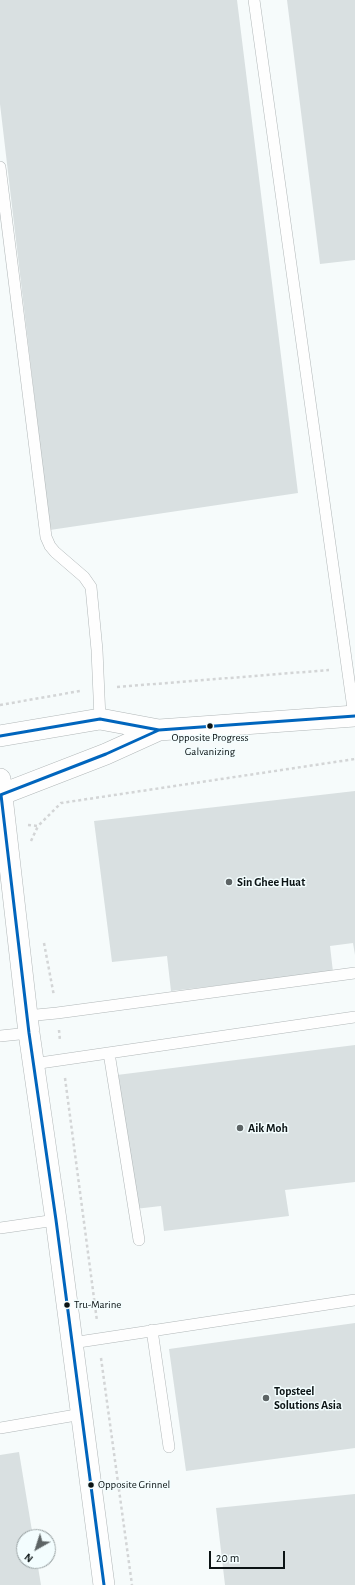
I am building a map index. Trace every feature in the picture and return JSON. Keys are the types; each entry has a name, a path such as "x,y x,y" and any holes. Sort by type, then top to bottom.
{"street":[{"path":"0,736 100,719 159,730 355,716"},
{"path":"104,1585 56,1220 27,1024 5,821 0,790 106,754 159,730"}],"lane":[{"path":"254,0 355,716"},
{"path":"0,167 46,537 50,546 55,552 84,577 91,587 98,650 100,719"},
{"path":"0,1036 57,1013 355,973"},
{"path":"33,1064 62,1061 355,1017"},
{"path":"109,1053 139,1240"},
{"path":"0,1228 56,1220"},
{"path":"72,1343 355,1300"},
{"path":"152,1330 169,1447"},
{"path":"0,1428 82,1414"}],"path":[{"path":"0,705 98,688 349,669"},
{"path":"30,844 38,826 61,803 355,759"},
{"path":"5,821 38,826"},
{"path":"43,935 57,1013 62,1061 132,1585"}],"building":[{"path":"0,0 237,0 298,493 50,530 0,104"},
{"path":"287,0 355,0 355,260 320,264"},
{"name":"Sin Ghee Huat","path":"355,791 355,955 353,943 330,946 333,972 171,991 167,956 112,962 94,821"},
{"name":"Aik Moh","path":"355,1045 355,1182 285,1190 289,1216 164,1231 161,1206 135,1209 117,1075"},
{"name":"Topsteel Solutions Asia","path":"355,1323 355,1448 186,1471 169,1349"},
{"path":"19,1452 32,1529 16,1529 16,1569 38,1569 41,1585 0,1585 0,1455"},
{"path":"355,1494 355,1585 225,1585 216,1508"}],"transit line":[{"path":"0,736 100,719 159,730 355,716"},
{"path":"0,795 106,754 159,730"},
{"path":"1,795 29,1033 56,1220 104,1585"}],"place":[{"name":"Opposite Progress Galvanizing","path":"210,726"},
{"name":"Sin Ghee Huat","path":"229,882"},
{"name":"Aik Moh","path":"240,1128"},
{"name":"Tru-Marine","path":"67,1305"},
{"name":"Topsteel Solutions Asia","path":"266,1398"},
{"name":"Opposite Grinnel","path":"91,1485"}]}
